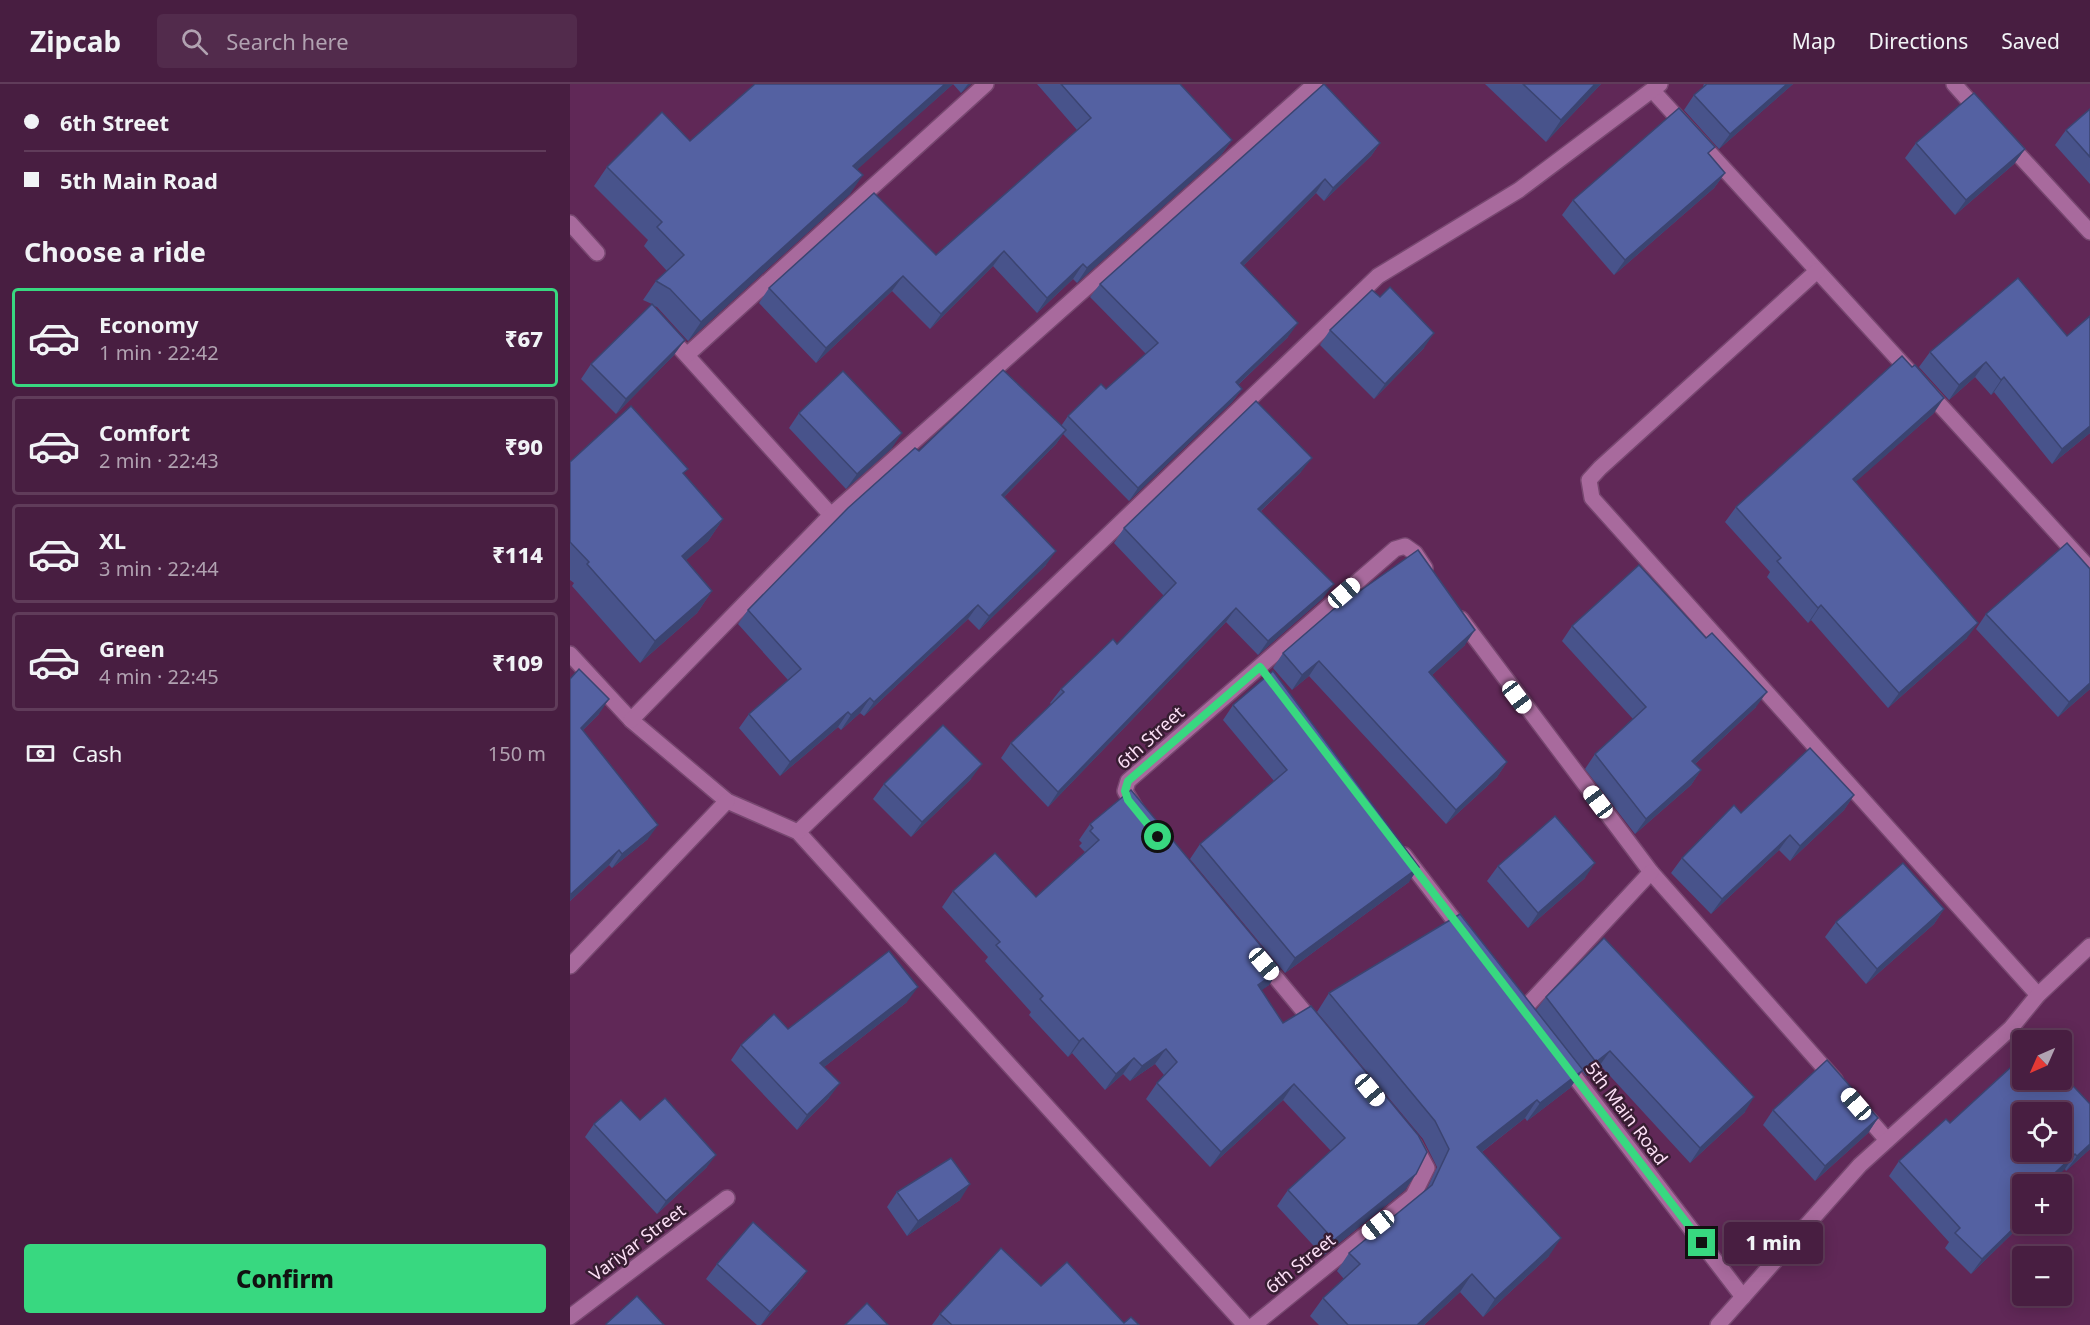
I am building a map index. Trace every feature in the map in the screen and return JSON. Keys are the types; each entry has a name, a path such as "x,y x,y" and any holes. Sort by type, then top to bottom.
{"street":[{"path":"687,355 986,84"},
{"path":"631,720 831,515 1315,84"},
{"path":"1954,84 2090,232"},
{"path":"798,832 1378,276 1519,190 1656,87 1817,271 2090,569"},
{"path":"570,223 597,253"},
{"path":"1817,271 1600,468 1589,480 1592,498 2038,995"},
{"path":"672,339 831,515"},
{"name":"6th Street","path":"1143,819 1128,800 1125,791 1128,781 1263,672 1395,549 1405,546 1415,553 1434,580"},
{"path":"1453,607 1491,662 1651,872 1887,1140"},
{"path":"570,654 631,720 727,801 798,832 1245,1325"},
{"path":"570,966 727,801"},
{"path":"1395,843 1473,945"},
{"path":"1523,1010 1651,872"},
{"path":"1249,945 1324,1036"},
{"path":"1718,1325 1860,1165 2012,1028 2038,995 2090,946"},
{"name":"5th Main Road","path":"1558,1056 1743,1297"},
{"name":"6th Street","path":"1254,1325 1413,1196 1427,1168 1407,1136"},
{"name":"Variyar Street","path":"570,1317 727,1198"}],"building":[{"path":"755,84 945,84 853,166 863,175 701,322 670,289 656,281 684,255 657,227 662,222 607,167 662,112 690,141"},
{"path":"1061,84 1180,84 1232,140 1087,268 1083,264 1047,298 1004,251 941,314 903,276 826,348 769,288 874,193 936,255 1091,118"},
{"path":"1324,84 1380,143 1333,188 1325,179 1241,263 1298,323 1236,382 1242,389 1138,488 1068,416 1101,384 1106,389 1158,343 1100,284"},
{"path":"1523,84 1595,84 1561,120"},
{"path":"1707,84 1787,84 1730,134 1694,95"},
{"path":"1974,93 2025,149 1966,200 1916,143"},
{"path":"1679,108 1715,147 1708,153 1725,173 1625,260 1573,200"},
{"path":"2090,109 2090,157 2066,130"},
{"path":"2018,278 2067,336 2090,316 2090,426 2062,449 2004,377 2001,380 1986,362 1959,385 1930,352"},
{"path":"1390,287 1434,333 1385,384 1330,330 1372,290 1380,297"},
{"path":"652,304 685,340 626,399 591,364"},
{"path":"1902,356 1912,367 1915,365 1944,398 1853,479 1978,623 1899,693 1821,605 1818,608 1777,561 1781,558 1736,507"},
{"path":"1003,370 1066,430 1002,495 1056,551 989,616 978,605 874,702 870,698 851,715 848,712 790,762 749,714 801,669 748,610 848,508 915,448 919,451"},
{"path":"843,371 902,433 857,474 799,413"},
{"path":"1256,401 1312,458 1258,509 1334,584 1268,641 1236,608 1058,792 1011,743 1064,692 1061,689 1113,639 1117,644 1176,583 1124,528"},
{"path":"631,406 688,469 683,473 723,519 682,556 712,591 655,641 570,542 570,462"},
{"path":"2067,543 2090,569 2090,683 2069,702 1986,614"},
{"path":"1418,550 1475,630 1429,672 1507,762 1456,810 1319,661 1302,675 1283,653 1349,596 1350,598"},
{"path":"1639,565 1706,638 1712,633 1767,692 1692,761 1701,770 1646,819 1595,754 1646,707 1572,626"},
{"path":"579,669 609,699 581,728 658,825 622,854 619,850 570,895 570,679"},
{"path":"1273,671 1419,867 1295,958 1200,844 1287,770 1233,705"},
{"path":"943,725 982,764 922,822 884,784"},
{"path":"1810,748 1854,795 1800,846 1790,835 1722,899 1682,858 1734,805 1741,813"},
{"path":"1131,790 1280,969 1258,985 1283,1023 1311,1006 1418,1135 1427,1152 1416,1174 1334,1240 1288,1190 1345,1138 1294,1084 1221,1152 1157,1083 1177,1062 1166,1049 1142,1066 1134,1058 1116,1074 1083,1038 1079,1041 1040,999 1043,996 996,945 1000,942 953,891 995,853 1036,897 1099,840 1090,831 1093,828 1090,824"},
{"path":"1555,816 1595,863 1538,913 1498,866"},
{"path":"1903,863 1944,909 1877,969 1836,922"},
{"path":"1460,914 1583,1070 1540,1103 1537,1100 1477,1147 1561,1238 1495,1299 1472,1274 1417,1325 1348,1325 1323,1298 1360,1264 1349,1253 1432,1185 1449,1149 1435,1121 1329,993"},
{"path":"1604,938 1754,1097 1700,1148 1610,1051 1596,1062 1546,997"},
{"path":"889,951 918,987 820,1063 840,1083 807,1115 741,1045 774,1014 788,1029"},
{"path":"1827,1060 1878,1118 1825,1166 1773,1110"},
{"path":"2012,1066 2012,1090 2072,1090 2072,1085 2090,1104 2090,1144 2077,1156 2075,1154 2072,1157 2072,1102 2012,1102 2012,1162 2066,1162 2054,1174 2012,1174 2012,1230 1982,1259 1955,1233 1960,1228 1899,1161 1946,1119 1950,1123"},
{"path":"665,1098 716,1155 666,1201 594,1124 621,1100 640,1120"},
{"path":"951,1158 970,1184 918,1221 897,1192"},
{"path":"753,1222 807,1271 770,1312 717,1264"},
{"path":"1001,1248 1041,1286 1067,1262 1124,1323 1131,1317 1139,1325 952,1325 940,1314"},
{"path":"637,1296 664,1325 606,1324"},
{"path":"867,1303 888,1325 845,1325"}],"route":[{"path":"1158,837 1128,800 1125,791 1128,781 1260,667 1702,1243"}]}
